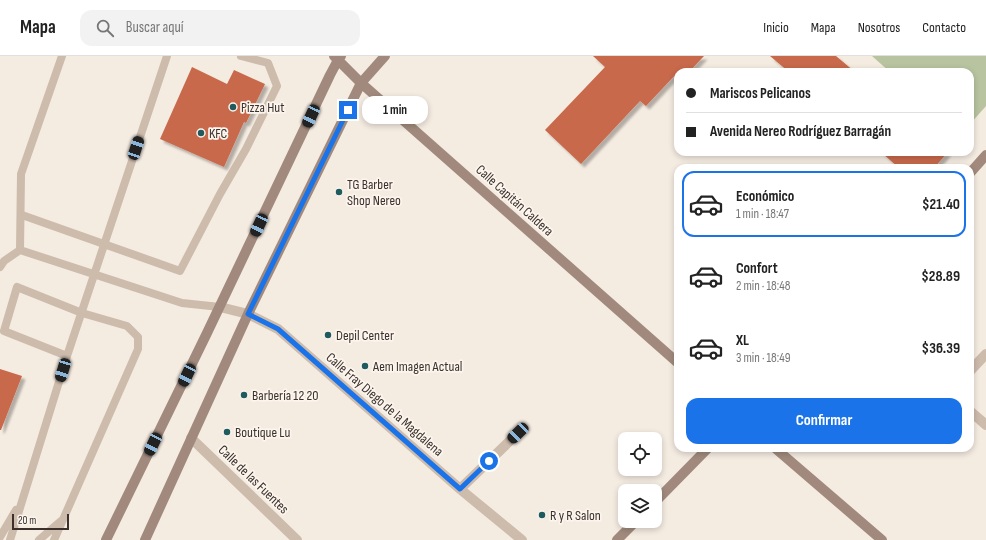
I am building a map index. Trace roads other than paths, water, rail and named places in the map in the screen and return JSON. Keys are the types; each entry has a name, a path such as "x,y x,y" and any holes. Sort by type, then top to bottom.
{"street":[{"path":"145,540 248,314 361,82 385,56"},
{"path":"106,540 220,307 338,57"},
{"name":"Calle Capitán Caldera","path":"338,57 361,82 674,359"},
{"path":"974,168 986,155"},
{"name":"Calle Fray Diego de la Magdalena","path":"220,307 248,314 278,329 460,489 522,540"},
{"path":"974,367 986,354"},
{"path":"974,414 986,425"},
{"path":"460,489 518,433"},
{"name":"Calle de las Fuentes","path":"191,438 297,540"},
{"path":"662,495 704,452"},
{"path":"780,452 882,540"},
{"path":"617,540 629,528"}],"lane":[{"path":"20,250 22,215 21,174 62,56"},
{"path":"10,540 67,356 167,56"},
{"path":"240,56 268,63"},
{"path":"22,215 180,271 220,194 246,150 277,86 268,63 262,56"},
{"path":"0,266 4,261 20,250"},
{"path":"20,250 182,303 220,307"},
{"path":"54,540 138,349 138,337 127,326 82,313 17,287 4,332 67,356"},
{"path":"0,537 23,498"},
{"path":"39,540 64,519"}],"place":[{"name":"Pizza Hut","path":"233,107"},
{"name":"KFC","path":"201,133"},
{"name":"TG Barber Shop Nereo","path":"339,192"},
{"name":"Depil Center","path":"328,335"},
{"name":"Aem Imagen Actual","path":"365,366"},
{"name":"Barbería 12 20","path":"244,395"},
{"name":"Boutique Lu","path":"227,432"},
{"name":"R y R Salon","path":"542,515"}]}
